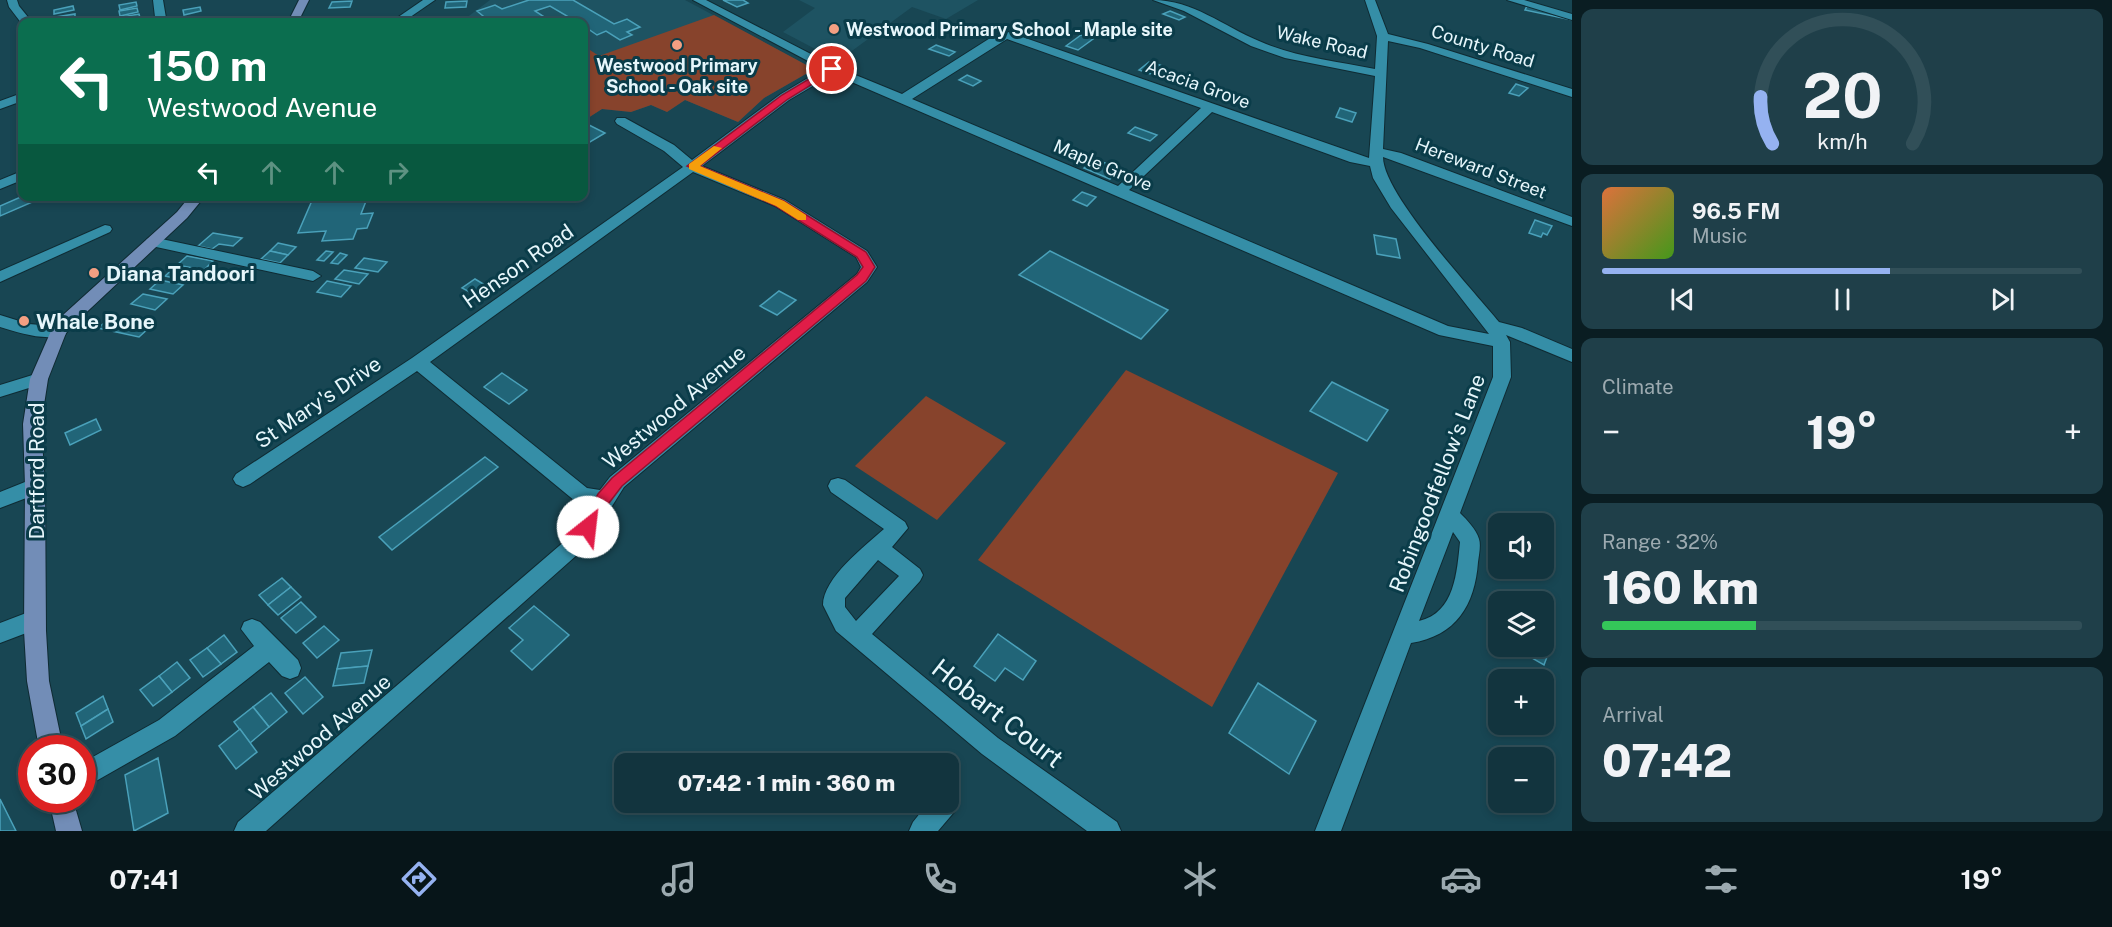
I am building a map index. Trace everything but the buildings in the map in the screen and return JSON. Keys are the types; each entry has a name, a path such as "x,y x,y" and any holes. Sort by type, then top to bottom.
{"main road":[{"path":"295,18 304,0"},
{"name":"Dartford Road","path":"48,735 38,681 34,620 35,486 32,424 39,379 59,330 83,304 182,215 194,201"},
{"path":"64,813 69,831"}],"street":[{"path":"158,0 161,18"},
{"path":"402,18 430,0"},
{"name":"Maple Grove","path":"698,0 832,69 1445,331 1497,334 1516,332 1572,356"},
{"name":"Wake Road","path":"1158,0 1188,9 1256,44 1289,56 1380,73"},
{"path":"1188,9 1200,0"},
{"path":"1370,0 1383,36 1376,157 1380,178 1396,205 1497,334"},
{"path":"0,11 13,3 24,18"},
{"path":"1510,3 1572,16"},
{"name":"Acacia Grove","path":"903,99 999,37 1008,35 1355,159 1376,157"},
{"name":"County Road","path":"1383,36 1424,46 1572,93"},
{"name":"Henson Road","path":"418,362 785,97 832,69"},
{"path":"0,105 18,98"},
{"path":"1119,192 1209,108"},
{"name":"Westwood Avenue","path":"247,831 580,540 604,499 617,482 862,278 869,267 862,254 780,203 692,166 669,148 621,121"},
{"name":"Hereward Street","path":"1376,157 1396,156 1572,222"},
{"path":"0,184 18,177"},
{"path":"0,277 105,229"},
{"path":"152,242 313,276"},
{"path":"0,321 28,330 59,330"},
{"name":"Robingoodfellow's Lane","path":"1328,831 1502,377 1505,359 1497,334"},
{"path":"418,362 582,495 604,499"},
{"name":"St Mary's Drive","path":"243,479 418,362"},
{"path":"0,391 39,379"},
{"path":"0,500 35,486"},
{"name":"Hobart Court","path":"838,486 898,528 839,586 833,599 836,612 844,624 990,746 1108,831"},
{"path":"1403,634 1428,630 1452,612 1466,584 1470,541 1462,528 1450,516"},
{"path":"856,636 914,575 878,548"},
{"path":"0,633 34,620"},
{"path":"252,629 290,668"},
{"path":"96,769 167,728 270,647"},
{"path":"922,831 937,813"}],"shaded area":[{"name":"Westwood Primary School - Oak site","path":"490,0 685,0 812,68 811,71 764,98 738,122 685,100 667,112 651,105 631,112 602,109 588,118 588,18 466,18"},
{"name":"Westwood Primary School - Maple site","path":"799,0 978,0 946,19 912,7 838,61 783,32 815,8"},
{"name":"Westwood Primary School - Oak site","path":"714,15 812,68 811,71 764,98 738,122 685,100 667,112 651,105 631,112 602,109 588,118 588,49 599,56"},
{"path":"1126,370 1338,473 1212,707 978,560"},
{"path":"926,396 1006,443 937,520 855,466"}],"slow traffic":[{"path":"717,148 692,166 780,203 802,217"}],"place":[{"name":"Westwood Primary School - Maple site","path":"834,29"},
{"name":"Westwood Primary School - Oak site","path":"677,45"},
{"name":"Diana Tandoori","path":"94,273"},
{"name":"Whale Bone","path":"24,321"}],"route":[{"path":"588,527 617,482 862,278 869,267 862,254 780,203 692,166 785,97 832,69"}]}
